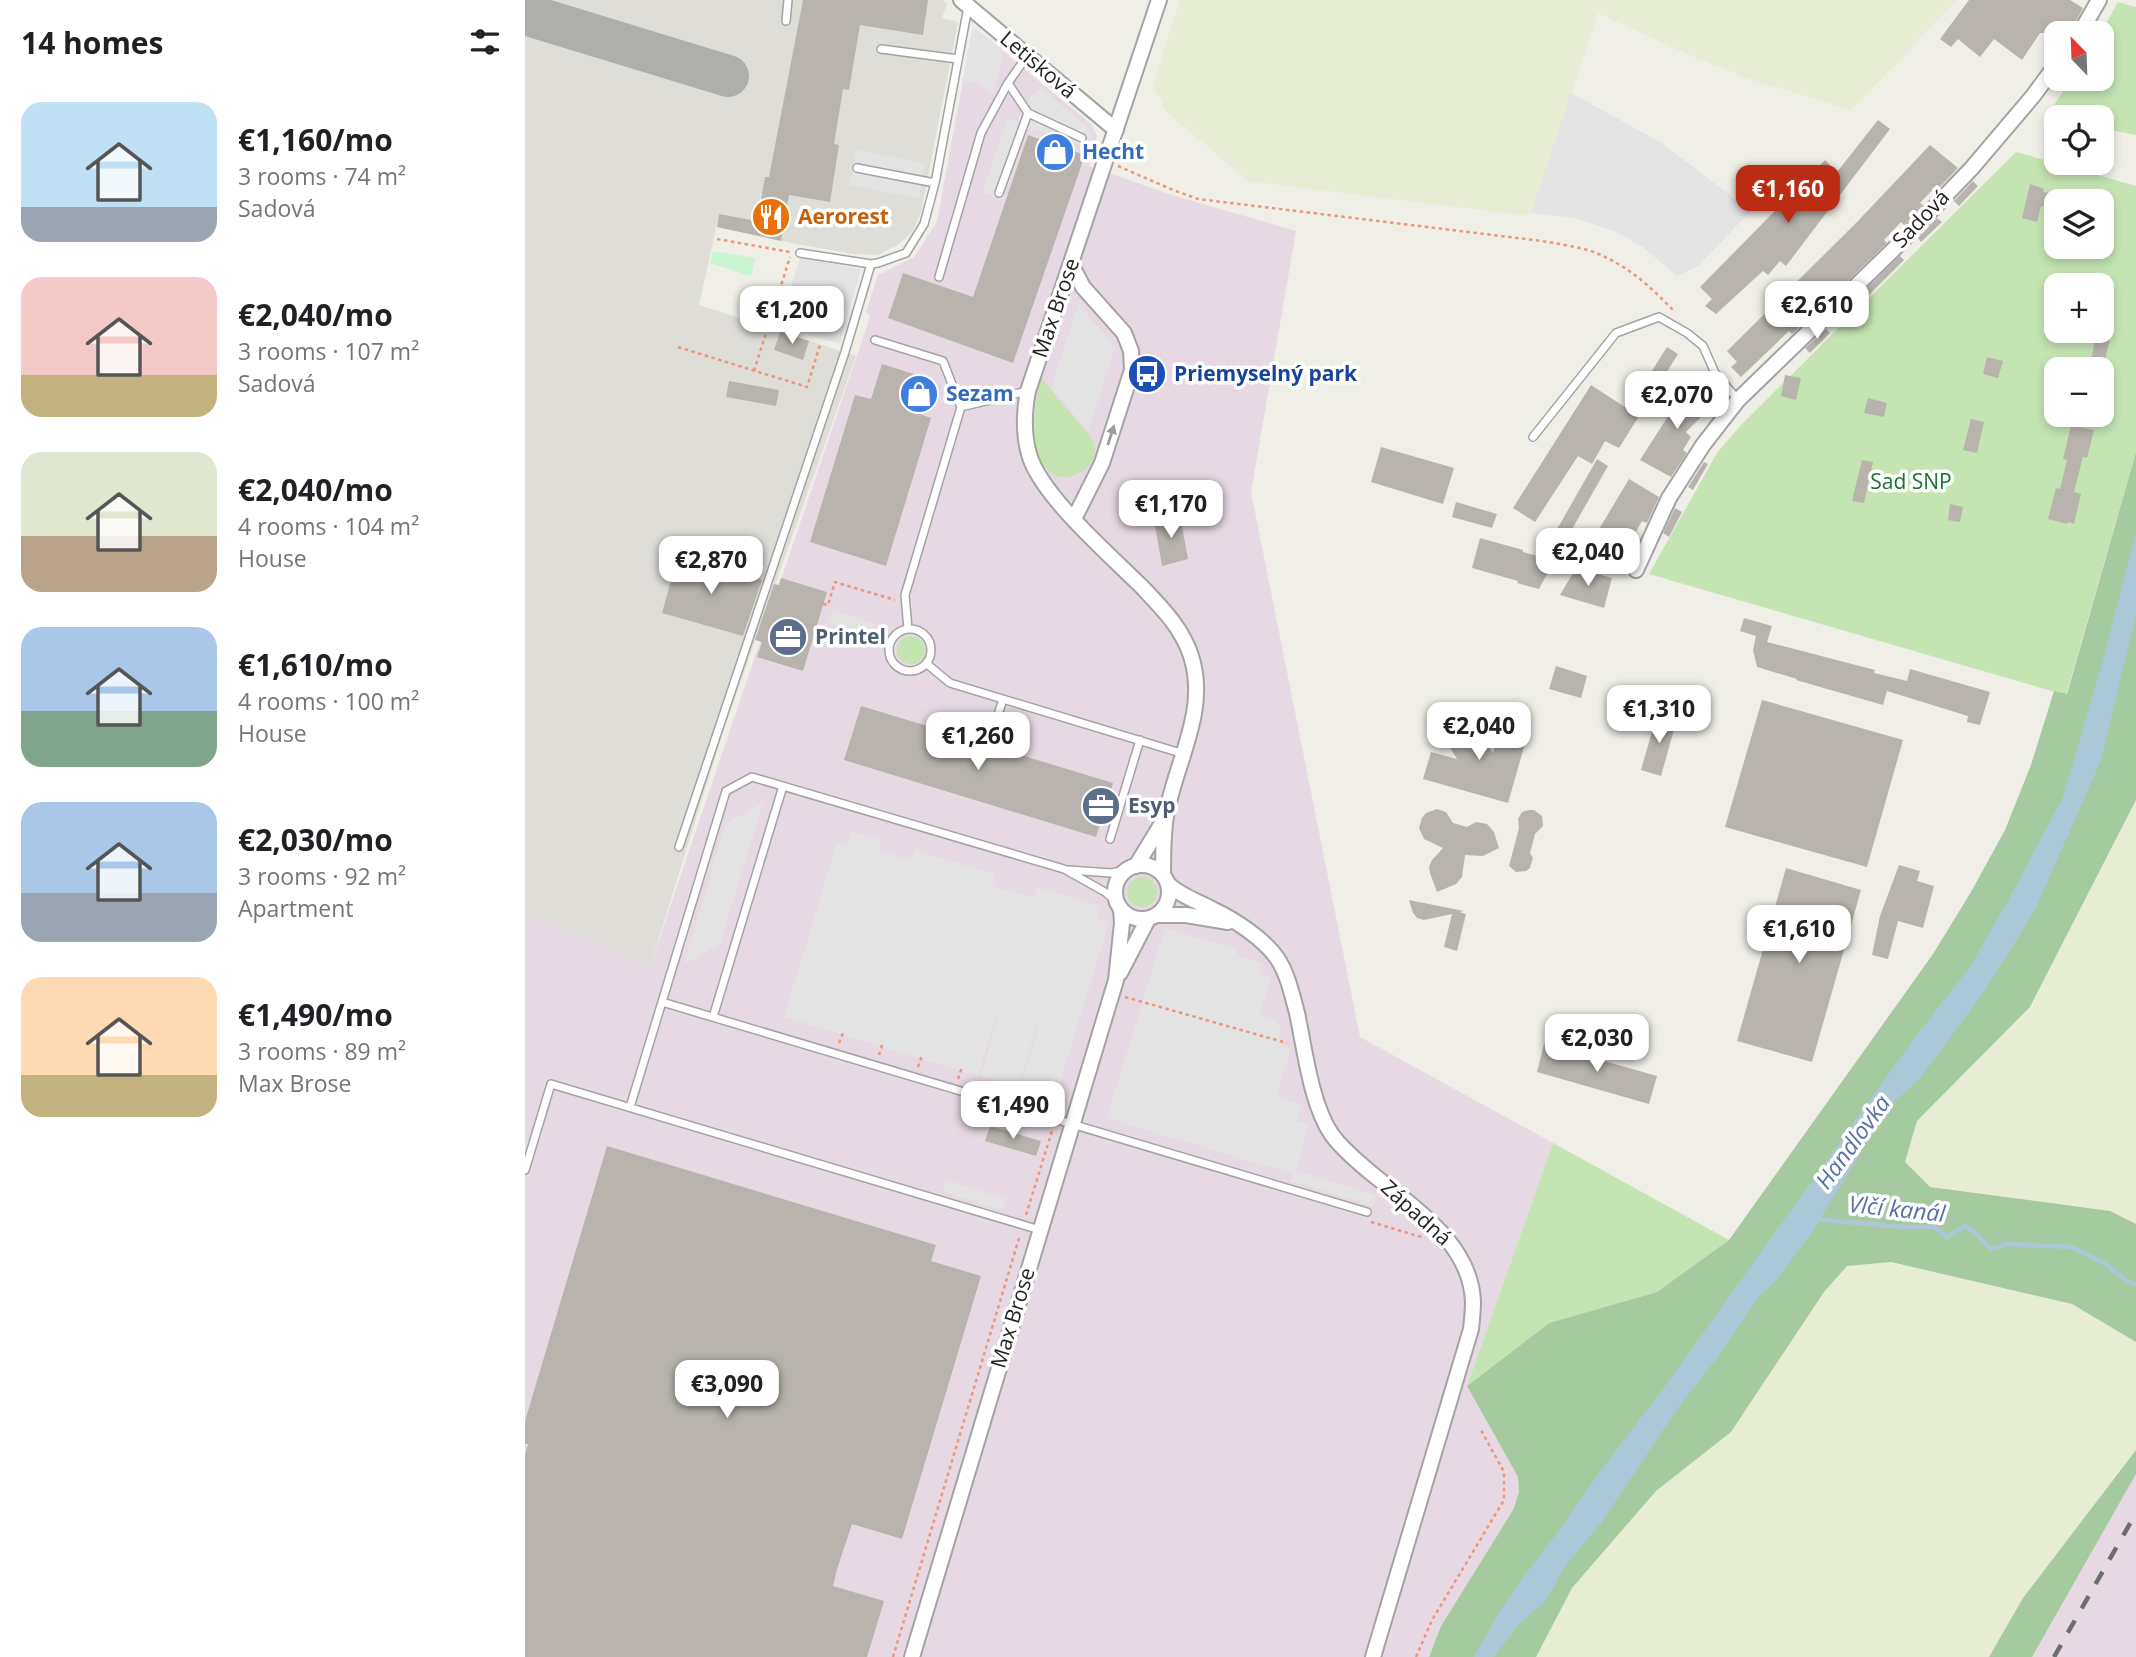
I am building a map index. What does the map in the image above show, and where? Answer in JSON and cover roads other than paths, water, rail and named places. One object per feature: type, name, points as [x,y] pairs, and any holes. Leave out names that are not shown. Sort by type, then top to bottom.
[{"type":"street","name":"Max Brose","points":[[1116,980],[1153,917],[1164,908],[1168,899],[1163,857],[1166,816],[1185,754],[1198,687],[1191,656],[1179,629],[1041,481],[1029,456],[1024,413],[1028,391],[1159,0]]},
{"type":"street","points":[[2087,21],[2099,0]]},
{"type":"street","name":"Letisková","points":[[964,3],[1116,130]]},
{"type":"street","name":"Sadová","points":[[1636,570],[1669,498],[1703,445],[1738,400],[1893,250],[1971,169],[2044,81]]},
{"type":"street","points":[[1071,264],[1083,287],[1124,333],[1131,351],[1132,370],[1102,463],[1074,519]]},
{"type":"street","name":"Max Brose","points":[[912,1657],[1116,980],[1122,923],[1116,886],[1120,877],[1132,868],[1166,816]]},
{"type":"street","points":[[1132,868],[1151,867],[1166,879]]},
{"type":"street","name":"Západná","points":[[1166,879],[1177,892],[1215,910],[1260,939],[1278,959],[1291,989],[1324,1123],[1334,1139],[1353,1158],[1455,1248],[1470,1283],[1473,1302],[1471,1329],[1373,1657]]},
{"type":"street","points":[[1119,905],[1133,918],[1153,917]]},
{"type":"street","name":"Západná","points":[[1153,917],[1186,915],[1237,924]]},
{"type":"lane","points":[[786,21],[788,0]]},
{"type":"lane","points":[[800,253],[878,264],[906,253],[924,224],[935,183],[958,59],[964,3]]},
{"type":"lane","points":[[881,49],[958,59]]},
{"type":"lane","points":[[939,278],[981,133],[1008,83],[1027,56]]},
{"type":"lane","points":[[1008,83],[1028,113],[1081,138]]},
{"type":"lane","points":[[999,192],[1028,113]]},
{"type":"lane","points":[[857,169],[935,183]]},
{"type":"lane","points":[[679,847],[845,352],[871,264]]},
{"type":"lane","points":[[1533,437],[1616,333],[1659,317],[1703,346],[1715,373],[1738,400]]},
{"type":"lane","points":[[875,340],[943,360],[961,407],[905,594],[908,629]]},
{"type":"lane","points":[[961,407],[1028,391]]},
{"type":"lane","points":[[908,629],[922,632],[929,640],[931,654],[927,664],[918,670],[906,671],[895,665],[889,652],[890,643],[898,633],[908,629]]},
{"type":"lane","points":[[927,664],[950,683],[1185,754]]},
{"type":"lane","points":[[988,746],[1003,699]]},
{"type":"lane","points":[[1109,839],[1140,740]]},
{"type":"lane","points":[[630,1107],[726,791],[752,777],[1065,869],[1111,873],[1132,868]]},
{"type":"lane","points":[[713,1017],[782,786]]},
{"type":"lane","points":[[1065,869],[1105,892],[1119,905]]},
{"type":"lane","points":[[662,1002],[1367,1212]]},
{"type":"lane","points":[[525,1170],[551,1084],[1040,1230]]},
{"type":"water","name":"Handlovka","points":[[2136,533],[2136,614],[2101,760],[2034,912],[1985,990],[1918,1081],[1889,1106],[1812,1232],[1774,1283],[1760,1295],[1717,1358],[1677,1409],[1601,1523],[1566,1565],[1545,1601],[1517,1626],[1494,1657],[1474,1657],[1523,1577],[1663,1389],[1916,1036],[1970,967],[2063,797]]},
{"type":"waterway","name":"Vlčí kanál","points":[[1814,1219],[1934,1227],[1947,1237],[1965,1226],[1991,1249],[2007,1244],[2072,1247],[2106,1264],[2128,1282],[2136,1284]]},
{"type":"railway","points":[[2054,1657],[2136,1513]]},
{"type":"place","name":"Hecht","points":[[1055,152]]},
{"type":"place","name":"Aerorest","points":[[771,217]]},
{"type":"place","name":"Priemyselný park","points":[[1147,374]]},
{"type":"place","name":"Sezam","points":[[919,394]]},
{"type":"place","name":"Printel","points":[[788,637]]},
{"type":"place","name":"Esyp","points":[[1101,806]]},
{"type":"park label","name":"Sad SNP","points":[[1911,482]]}]
